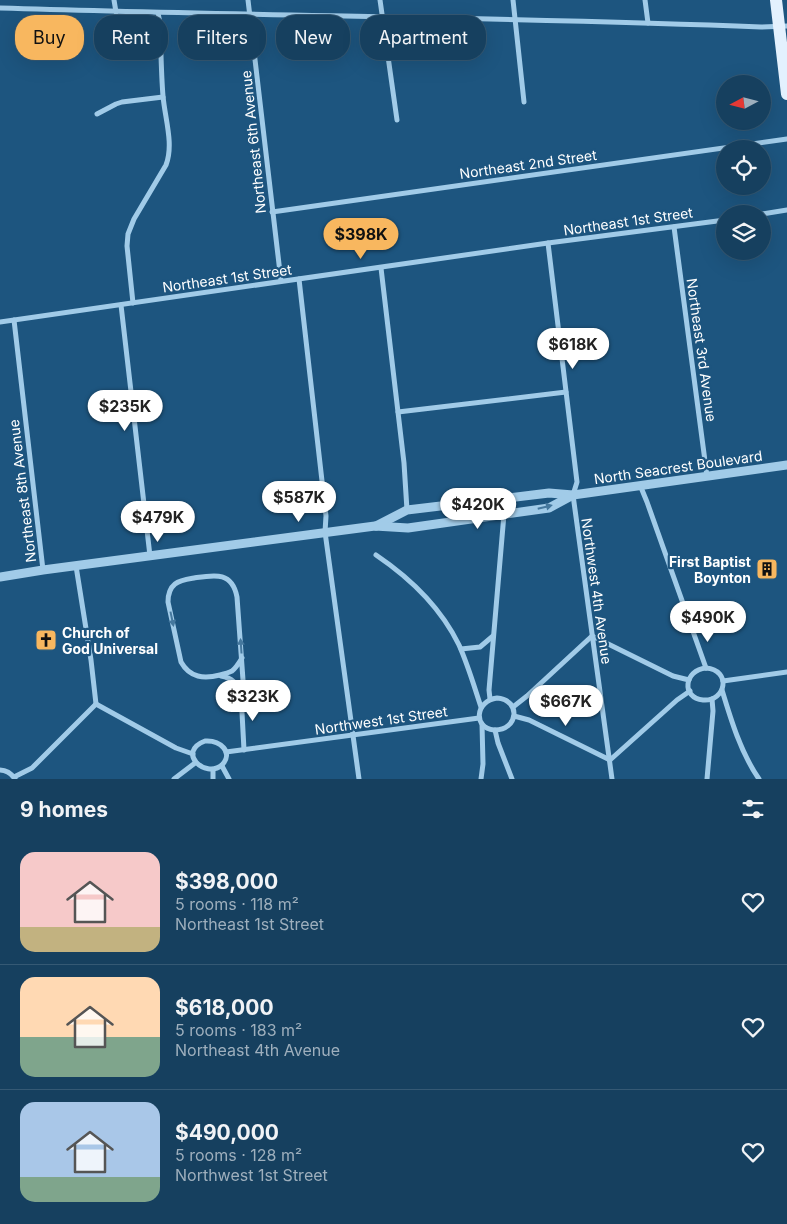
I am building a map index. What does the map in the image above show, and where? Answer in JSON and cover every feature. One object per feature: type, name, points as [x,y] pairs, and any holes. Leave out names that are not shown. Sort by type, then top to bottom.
[{"type":"main road","points":[[776,0],[783,26],[787,94]]},
{"type":"street","points":[[114,0],[116,12]]},
{"type":"street","name":"Northeast 6th Avenue","points":[[248,0],[250,15]]},
{"type":"street","points":[[380,0],[382,15]]},
{"type":"street","points":[[512,0],[524,102]]},
{"type":"street","points":[[645,0],[648,22]]},
{"type":"street","points":[[0,8],[250,15]]},
{"type":"street","points":[[133,303],[127,246],[128,234],[134,219],[169,157],[158,13]]},
{"type":"street","points":[[266,15],[360,17]]},
{"type":"street","points":[[486,19],[783,26]]},
{"type":"street","name":"Northeast 6th Avenue","points":[[255,60],[281,281]]},
{"type":"street","points":[[388,60],[397,120]]},
{"type":"street","points":[[97,114],[122,102],[164,97]]},
{"type":"street","name":"Northeast 2nd Street","points":[[272,212],[787,139]]},
{"type":"street","points":[[771,213],[787,210]]},
{"type":"street","name":"Northeast 1st Street","points":[[0,322],[548,243],[716,221]]},
{"type":"street","name":"Northeast 3rd Avenue","points":[[674,227],[707,476]]},
{"type":"street","name":"Northwest 4th Avenue","points":[[548,243],[577,482],[573,495],[612,779]]},
{"type":"street","points":[[381,268],[404,462],[407,510]]},
{"type":"street","points":[[299,279],[326,516],[325,532],[360,779]]},
{"type":"street","points":[[120,305],[150,556]]},
{"type":"street","name":"Northeast 8th Avenue","points":[[14,320],[43,570]]},
{"type":"street","points":[[398,412],[566,392]]},
{"type":"street","name":"North Seacrest Boulevard","points":[[375,526],[407,510],[549,493],[573,495],[787,465]]},
{"type":"street","points":[[640,486],[706,668]]},
{"type":"street","name":"North Seacrest Boulevard","points":[[0,577],[325,532],[375,526],[408,528],[549,508],[573,495]]},
{"type":"street","points":[[490,700],[489,690],[504,514]]},
{"type":"street","points":[[376,555],[407,578],[430,602],[450,629],[470,670],[481,707]]},
{"type":"street","points":[[76,566],[96,704]]},
{"type":"street","points":[[242,658],[230,672],[219,675],[195,676],[184,668],[181,662],[168,602],[171,590],[177,582],[218,575],[233,584],[238,596],[242,658],[243,680],[241,694],[244,750]]},
{"type":"street","points":[[461,650],[480,647],[494,636]]},
{"type":"street","points":[[513,707],[592,636],[673,676],[688,680]]},
{"type":"street","points":[[706,668],[717,671],[722,678],[723,688],[720,694],[712,699],[705,700],[692,694],[688,680],[694,671],[706,668]]},
{"type":"street","points":[[723,681],[787,672]]},
{"type":"street","points":[[219,675],[233,680],[241,694]]},
{"type":"street","points":[[514,716],[529,720],[610,760],[690,690]]},
{"type":"street","points":[[722,690],[750,767],[759,779]]},
{"type":"street","points":[[481,779],[483,764],[482,724],[479,712],[481,707],[484,703],[497,698],[504,699],[513,707],[514,716],[506,728],[495,730],[482,724]]},
{"type":"street","points":[[707,779],[713,711],[712,699]]},
{"type":"street","points":[[96,704],[176,748],[193,754]]},
{"type":"street","points":[[0,770],[6,770],[14,778],[32,768],[96,704]]},
{"type":"street","name":"Northwest 1st Street","points":[[226,752],[479,718]]},
{"type":"street","points":[[495,730],[512,779]]},
{"type":"street","points":[[205,741],[221,744],[226,752],[226,760],[222,766],[213,771],[203,770],[196,766],[193,754],[198,745],[205,741]]},
{"type":"street","points":[[174,779],[195,763]]},
{"type":"street","points":[[222,766],[229,779]]},
{"type":"street","points":[[213,771],[213,779]]},
{"type":"place","name":"First Baptist Boynton","points":[[767,569]]},
{"type":"place","name":"Church of God Universal","points":[[46,640]]}]
